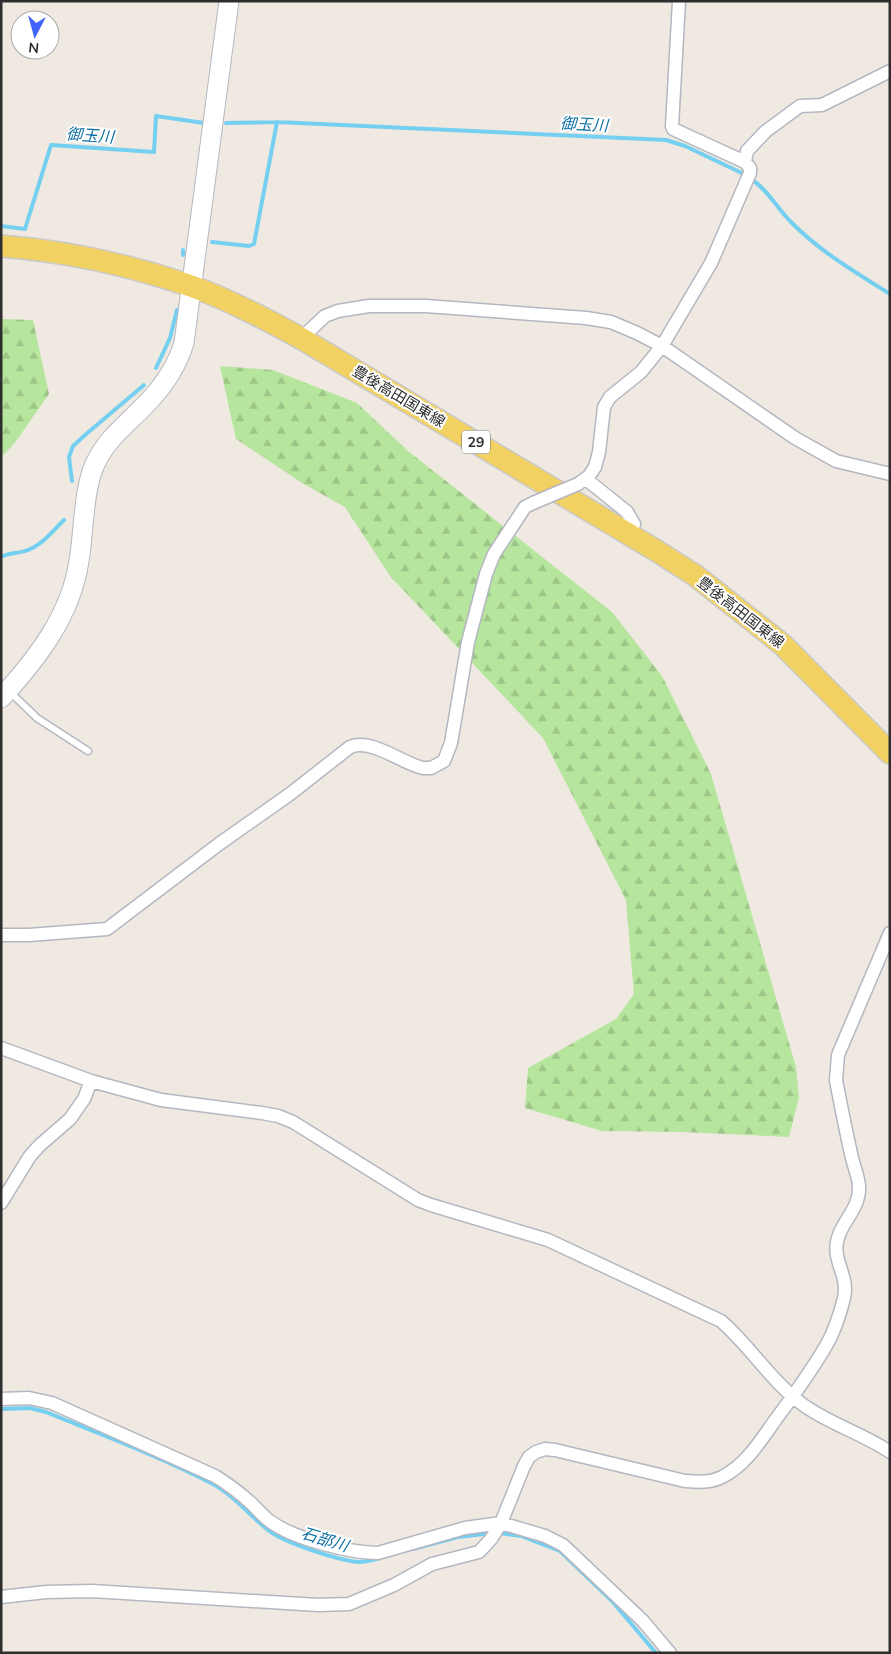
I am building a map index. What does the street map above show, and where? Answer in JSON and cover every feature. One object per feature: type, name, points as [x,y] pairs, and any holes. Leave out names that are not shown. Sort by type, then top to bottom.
[{"type":"main road","name":"豊後高田国東線","points":[[1,246],[70,255],[130,267],[192,286],[264,318],[304,340],[631,535],[696,576],[783,645],[890,753]]},
{"type":"street","points":[[5,694],[37,656],[69,601],[79,562],[86,502],[94,466],[101,452],[112,437],[148,402],[171,374],[179,360],[188,324],[228,1]]},
{"type":"street","points":[[679,1],[673,129],[747,171]]},
{"type":"street","points":[[1,935],[29,935],[107,929],[219,844],[355,745],[367,745],[423,768],[431,768],[444,761],[451,743],[468,642],[486,574],[494,554],[525,507],[582,482],[592,472],[597,461],[604,407],[610,397],[641,372],[662,346],[711,263],[747,171],[747,151],[766,131],[800,106],[813,107],[822,105],[890,72]]},
{"type":"street","points":[[304,340],[312,326],[324,316],[338,311],[369,306],[397,305],[586,318],[611,322],[662,346],[795,438],[836,461],[890,474]]},
{"type":"street","points":[[582,482],[626,512],[634,524],[631,535]]},
{"type":"street","points":[[1,1597],[46,1592],[92,1591],[318,1605],[349,1604],[394,1585],[432,1564],[479,1552],[496,1531],[524,1466],[529,1457],[536,1452],[546,1449],[555,1450],[685,1481],[706,1482],[722,1478],[737,1467],[750,1455],[793,1396],[828,1342],[844,1297],[845,1280],[837,1255],[836,1244],[839,1233],[855,1209],[859,1199],[860,1186],[836,1080],[836,1068],[838,1055],[890,933]]},
{"type":"street","points":[[1,1048],[91,1081],[161,1100],[262,1113],[278,1116],[293,1122],[418,1200],[548,1240],[721,1321],[772,1377],[793,1396],[824,1419],[890,1452]]},
{"type":"street","points":[[1,1203],[30,1156],[70,1119],[84,1099],[91,1081]]},
{"type":"street","points":[[1,1399],[29,1398],[52,1403],[215,1476],[237,1491],[271,1522],[285,1530],[351,1551],[378,1553],[465,1528],[545,1536],[563,1545],[643,1621],[670,1653]]},
{"type":"lane","points":[[5,694],[37,718],[88,751]]},
{"type":"green space","points":[[1,319],[33,320],[49,394],[14,444],[1,457]]},
{"type":"green space","points":[[220,366],[273,370],[357,403],[408,451],[612,612],[662,676],[711,774],[796,1067],[799,1098],[789,1137],[682,1132],[602,1131],[525,1108],[528,1068],[616,1019],[634,994],[626,900],[543,738],[390,576],[345,507],[302,483],[236,439]]},
{"type":"waterway","name":"御玉川","points":[[1,226],[25,229],[51,145],[154,152],[156,116],[204,123]]},
{"type":"waterway","name":"御玉川","points":[[226,123],[277,122],[666,140],[685,146],[746,175]]},
{"type":"waterway","points":[[212,242],[249,246],[254,244],[277,122]]},
{"type":"waterway","name":"御玉川","points":[[751,179],[767,193],[785,216],[813,242],[890,294]]},
{"type":"waterway","points":[[183,250],[183,255]]},
{"type":"waterway","points":[[156,368],[170,338],[177,310]]},
{"type":"waterway","points":[[72,481],[69,457],[73,446],[144,385]]},
{"type":"waterway","points":[[1,557],[33,548],[48,537],[64,520]]},
{"type":"waterway","name":"石部川","points":[[1,1409],[30,1408],[46,1412],[172,1464],[221,1489],[268,1530],[298,1545],[349,1561],[358,1562],[380,1558]]},
{"type":"waterway","name":"石部川","points":[[413,1549],[458,1537],[492,1533]]},
{"type":"waterway","name":"石部川","points":[[499,1533],[521,1536],[560,1551],[612,1601],[656,1653]]}]
